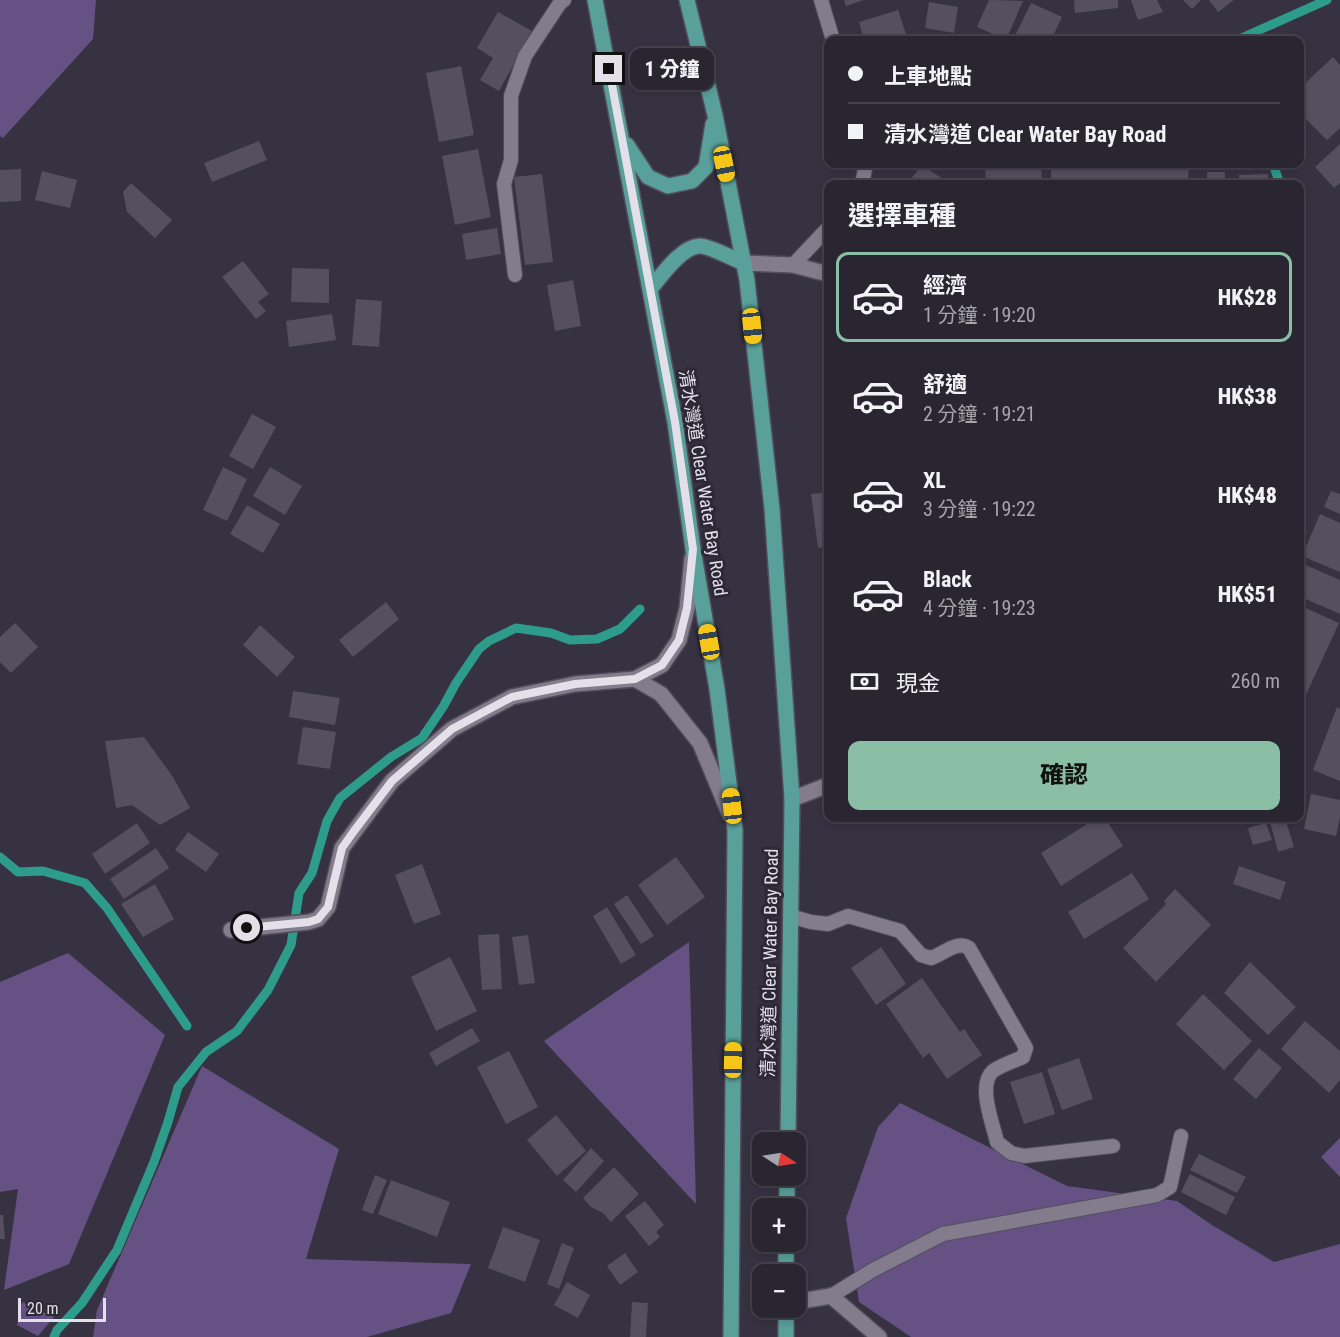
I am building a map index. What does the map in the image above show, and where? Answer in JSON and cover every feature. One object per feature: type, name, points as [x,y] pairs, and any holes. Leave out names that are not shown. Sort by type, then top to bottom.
[{"type":"main road","name":"清水灣道 Clear Water Bay Road","points":[[595,0],[675,422],[693,549],[717,688],[735,830],[731,1337]]},
{"type":"main road","name":"清水灣道 Clear Water Bay Road","points":[[687,0],[715,116],[744,263],[772,509],[792,799],[788,1132]]},
{"type":"main road","points":[[623,139],[648,177],[668,186],[692,181],[706,167],[715,116]]},
{"type":"main road","points":[[651,288],[674,261],[689,249],[701,246],[744,263]]},
{"type":"main road","points":[[786,1318],[786,1337]]},
{"type":"street","points":[[744,263],[793,265],[824,273]]},
{"type":"street","points":[[231,930],[309,922],[318,919],[328,907],[342,848],[392,781],[452,729],[512,697],[575,684],[635,679],[662,665],[679,640],[687,608],[693,549]]},
{"type":"street","points":[[635,679],[662,694],[700,743],[735,830]]},
{"type":"street","points":[[792,799],[824,786]]},
{"type":"street","points":[[806,1300],[831,1296],[879,1337]]},
{"type":"lane","points":[[515,275],[504,184],[511,160],[511,96],[525,56],[564,0]]},
{"type":"lane","points":[[821,0],[832,36]]},
{"type":"lane","points":[[793,265],[824,232]]},
{"type":"lane","points":[[790,916],[828,924],[848,916],[869,922],[900,932],[921,955],[931,958],[957,945],[969,948],[1026,1048],[1023,1057],[994,1070],[987,1078],[984,1088],[997,1142],[1011,1153],[1024,1156],[1113,1146]]},
{"type":"lane","points":[[831,1296],[873,1270],[942,1234],[1157,1195],[1170,1187],[1180,1136]]},
{"type":"shaded area","points":[[0,0],[96,0],[93,39],[3,138],[0,136]]},
{"type":"shaded area","points":[[689,942],[696,1204],[544,1041]]},
{"type":"shaded area","points":[[68,953],[165,1035],[69,1264],[4,1290],[18,1189],[0,1192],[0,982]]},
{"type":"shaded area","points":[[202,1066],[339,1149],[306,1259],[471,1264],[451,1313],[367,1337],[93,1337],[97,1310]]},
{"type":"shaded area","points":[[900,1103],[1067,1186],[1177,1201],[1274,1262],[1340,1244],[1340,1337],[911,1337],[859,1302],[846,1218],[878,1127]]},
{"type":"shaded area","points":[[1340,1138],[1340,1177],[1321,1157]]},
{"type":"shaded area","points":[[22,1302],[54,1317],[38,1336],[17,1325]]},
{"type":"building","points":[[844,0],[864,0],[846,6]]},
{"type":"building","points":[[989,0],[1023,1],[1008,36],[997,36],[977,27]]},
{"type":"building","points":[[1074,0],[1118,0],[1118,8],[1075,13]]},
{"type":"building","points":[[1131,0],[1157,0],[1163,12],[1138,20]]},
{"type":"building","points":[[1183,0],[1201,0],[1192,9]]},
{"type":"building","points":[[1209,0],[1234,0],[1218,12]]},
{"type":"building","points":[[929,2],[958,7],[954,33],[925,28]]},
{"type":"building","points":[[1031,3],[1062,17],[1053,36],[1015,36]]},
{"type":"building","points":[[898,10],[907,36],[863,36],[859,22]]},
{"type":"building","points":[[498,12],[532,31],[499,91],[480,80],[493,58],[477,48]]},
{"type":"building","points":[[1142,34],[1142,36],[1055,36]]},
{"type":"building","points":[[1333,57],[1340,65],[1340,128],[1327,140],[1304,117],[1304,84]]},
{"type":"building","points":[[461,66],[474,135],[439,142],[426,73]]},
{"type":"building","points":[[259,141],[267,160],[212,182],[204,163]]},
{"type":"building","points":[[1340,144],[1340,183],[1334,188],[1315,167]]},
{"type":"building","points":[[478,149],[491,217],[455,225],[442,156]]},
{"type":"building","points":[[920,168],[926,168],[944,180],[910,180]]},
{"type":"building","points":[[985,168],[1041,168],[1042,180],[986,180]]},
{"type":"building","points":[[1051,168],[1189,168],[1188,180],[1051,180]]},
{"type":"building","points":[[21,169],[21,201],[0,202],[0,170]]},
{"type":"building","points":[[42,171],[77,180],[70,208],[35,200]]},
{"type":"building","points":[[1207,172],[1225,172],[1225,180],[1207,180]]},
{"type":"building","points":[[542,174],[553,262],[525,265],[514,177]]},
{"type":"building","points":[[1268,174],[1268,180],[1239,180],[1239,175]]},
{"type":"building","points":[[131,183],[172,220],[155,238],[127,212],[123,192]]},
{"type":"building","points":[[497,228],[501,254],[466,260],[462,234]]},
{"type":"building","points":[[243,261],[269,294],[258,302],[266,311],[256,319],[222,277]]},
{"type":"building","points":[[292,268],[329,269],[329,303],[291,302]]},
{"type":"building","points":[[573,280],[581,326],[555,331],[547,285]]},
{"type":"building","points":[[356,299],[382,301],[379,347],[352,345]]},
{"type":"building","points":[[332,314],[336,340],[289,347],[286,321]]},
{"type":"building","points":[[252,414],[276,427],[253,469],[229,456]]},
{"type":"building","points":[[223,467],[247,479],[227,521],[203,510]]},
{"type":"building","points":[[270,467],[302,486],[285,515],[253,496]]},
{"type":"building","points":[[1331,491],[1340,494],[1340,514],[1324,507]]},
{"type":"building","points":[[824,492],[824,547],[818,548],[811,494]]},
{"type":"building","points":[[247,505],[280,524],[263,553],[230,534]]},
{"type":"building","points":[[1320,514],[1340,523],[1340,572],[1304,557],[1304,551]]},
{"type":"building","points":[[1304,564],[1340,580],[1340,614],[1304,598]]},
{"type":"building","points":[[386,602],[399,619],[353,657],[339,640]]},
{"type":"building","points":[[1304,607],[1339,623],[1304,699]]},
{"type":"building","points":[[15,623],[38,647],[11,673],[0,662],[0,637]]},
{"type":"building","points":[[260,625],[295,657],[277,677],[243,645]]},
{"type":"building","points":[[293,691],[340,698],[335,725],[289,717]]},
{"type":"building","points":[[1337,707],[1340,709],[1340,781],[1313,770]]},
{"type":"building","points":[[303,727],[336,732],[330,769],[297,764]]},
{"type":"building","points":[[144,737],[173,777],[190,808],[160,825],[132,805],[116,808],[105,741]]},
{"type":"building","points":[[1311,794],[1340,800],[1340,817],[1336,836],[1304,829]]},
{"type":"building","points":[[1091,822],[1108,822],[1123,846],[1061,886],[1041,853]]},
{"type":"building","points":[[1270,822],[1286,822],[1294,847],[1278,852]]},
{"type":"building","points":[[137,823],[150,843],[105,874],[92,854]]},
{"type":"building","points":[[1266,823],[1272,840],[1253,845],[1248,828]]},
{"type":"building","points":[[188,832],[219,854],[206,872],[175,850]]},
{"type":"building","points":[[156,848],[169,868],[124,899],[110,879]]},
{"type":"building","points":[[676,857],[705,897],[667,925],[638,885]]},
{"type":"building","points":[[422,864],[441,914],[414,924],[395,875]]},
{"type":"building","points":[[1239,866],[1286,882],[1280,900],[1233,884]]},
{"type":"building","points":[[1132,873],[1149,899],[1084,939],[1068,912]]},
{"type":"building","points":[[155,884],[174,919],[143,937],[121,904]]},
{"type":"building","points":[[1175,889],[1211,925],[1156,982],[1123,948],[1166,904],[1164,901]]},
{"type":"building","points":[[627,895],[654,936],[641,944],[614,904]]},
{"type":"building","points":[[607,907],[636,955],[621,964],[593,916]]},
{"type":"building","points":[[499,934],[502,989],[482,990],[478,935]]},
{"type":"building","points":[[528,935],[535,983],[519,985],[512,937]]},
{"type":"building","points":[[881,947],[906,984],[876,1005],[851,968]]},
{"type":"building","points":[[450,957],[477,1011],[436,1031],[411,977]]},
{"type":"building","points":[[1250,962],[1296,1007],[1268,1035],[1224,993]]},
{"type":"building","points":[[922,978],[960,1032],[964,1029],[982,1055],[947,1079],[929,1053],[923,1058],[886,1004]]},
{"type":"building","points":[[1203,994],[1252,1041],[1224,1070],[1176,1024]]},
{"type":"building","points":[[1305,1021],[1340,1051],[1340,1080],[1329,1093],[1281,1049]]},
{"type":"building","points":[[472,1028],[480,1041],[436,1066],[429,1053]]},
{"type":"building","points":[[1259,1048],[1282,1068],[1256,1099],[1233,1079]]},
{"type":"building","points":[[509,1051],[538,1107],[506,1124],[477,1067]]},
{"type":"building","points":[[1079,1058],[1093,1099],[1062,1110],[1047,1069]]},
{"type":"building","points":[[1042,1072],[1055,1114],[1024,1124],[1010,1082]]},
{"type":"building","points":[[556,1115],[586,1151],[557,1176],[527,1140]]},
{"type":"building","points":[[591,1148],[604,1161],[576,1192],[563,1180]]},
{"type":"building","points":[[1199,1154],[1246,1177],[1237,1193],[1190,1170]]},
{"type":"building","points":[[614,1167],[639,1194],[611,1222],[583,1198]]},
{"type":"building","points":[[1190,1174],[1235,1197],[1226,1215],[1181,1192]]},
{"type":"building","points":[[375,1175],[387,1180],[373,1214],[362,1210]]},
{"type":"building","points":[[391,1180],[450,1202],[437,1237],[378,1214]]},
{"type":"building","points":[[645,1201],[664,1225],[656,1232],[660,1237],[649,1246],[625,1216]]},
{"type":"building","points":[[0,1215],[3,1215],[5,1239],[0,1239]]},
{"type":"building","points":[[503,1227],[540,1240],[525,1282],[488,1268]]},
{"type":"building","points":[[562,1243],[574,1248],[559,1289],[547,1284]]},
{"type":"building","points":[[625,1253],[638,1272],[620,1285],[607,1266]]},
{"type":"building","points":[[567,1282],[590,1295],[578,1318],[554,1305]]},
{"type":"building","points":[[632,1302],[648,1303],[646,1337],[630,1337]]},
{"type":"waterway","points":[[1246,36],[1327,0]]},
{"type":"waterway","points":[[1274,168],[1279,180]]},
{"type":"waterway","points":[[54,1337],[57,1330],[82,1303],[117,1250],[154,1162],[178,1087],[206,1052],[237,1031],[268,990],[291,945],[299,893],[312,873],[327,821],[340,798],[391,757],[422,738],[479,649],[489,641],[516,628],[551,633],[570,640],[597,639],[620,629],[640,609]]},
{"type":"waterway","points":[[0,857],[18,872],[43,871],[85,883],[107,908],[187,1026]]},
{"type":"route","points":[[247,928],[309,922],[318,919],[328,907],[342,848],[392,781],[452,729],[512,697],[575,684],[635,679],[662,665],[679,640],[687,608],[693,549],[675,422],[609,69]]}]
